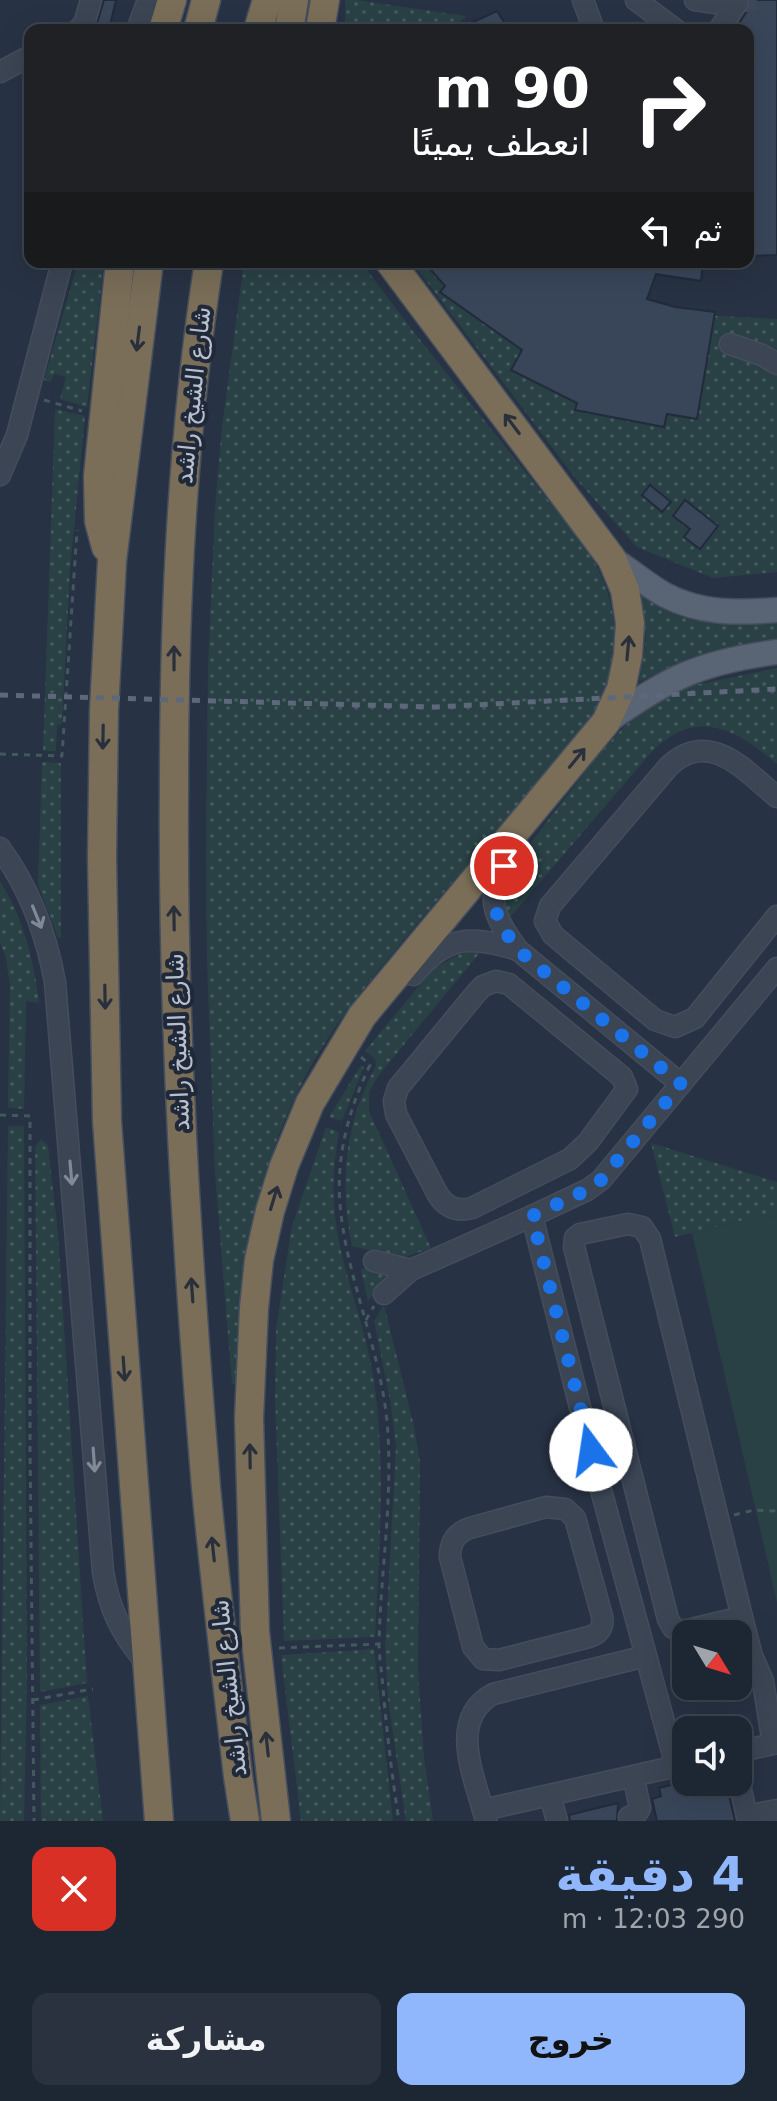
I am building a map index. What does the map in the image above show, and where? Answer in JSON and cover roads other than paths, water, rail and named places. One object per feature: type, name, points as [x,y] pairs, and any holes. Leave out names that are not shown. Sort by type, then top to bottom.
[{"type":"highway","points":[[165,24],[172,0]]},
{"type":"highway","points":[[200,24],[206,0]]},
{"type":"highway","points":[[260,24],[267,0]]},
{"type":"highway","points":[[290,24],[294,0]]},
{"type":"highway","points":[[321,24],[325,0]]},
{"type":"highway","points":[[112,561],[104,543],[97,498],[119,268]]},
{"type":"highway","points":[[148,268],[112,561],[102,784],[107,1121],[159,1821]]},
{"type":"highway","name":"شارع الشيخ راشد","points":[[208,268],[191,392],[177,561],[173,813],[175,980],[185,1192],[207,1490],[245,1821]]},
{"type":"highway","points":[[276,1821],[255,1632],[249,1418],[255,1296],[267,1223],[284,1166],[310,1103],[362,1016],[606,722],[621,689],[628,655],[630,623],[625,590],[612,559],[394,268]]},
{"type":"main road","points":[[612,559],[684,604],[729,612],[777,610]]},
{"type":"main road","points":[[606,722],[654,688],[678,676],[717,663],[777,652]]},
{"type":"street","points":[[84,24],[91,0]]},
{"type":"street","points":[[139,24],[148,0]]},
{"type":"street","points":[[636,0],[668,24]]},
{"type":"street","points":[[695,0],[737,3],[723,24]]},
{"type":"street","points":[[581,1],[591,24]]},
{"type":"street","points":[[0,72],[24,59]]},
{"type":"street","points":[[0,475],[17,435],[60,268]]},
{"type":"street","points":[[730,344],[762,355],[777,364]]},
{"type":"street","points":[[777,797],[726,756],[700,751],[683,756],[669,766],[550,906],[545,921],[553,935],[655,1020],[668,1026],[683,1026],[695,1018],[770,939],[777,916]]},
{"type":"street","points":[[549,793],[538,821],[499,873],[494,890],[498,920],[518,950],[681,1084]]},
{"type":"street","points":[[0,848],[26,889],[39,919],[55,982],[103,1572],[107,1597],[116,1621],[128,1642],[145,1661]]},
{"type":"street","points":[[362,1016],[394,993],[429,956],[448,944],[477,939],[518,950]]},
{"type":"street","points":[[384,1294],[411,1270],[594,1185],[632,1144],[777,968]]},
{"type":"street","points":[[503,982],[625,1081],[626,1094],[604,1123],[580,1151],[559,1166],[472,1208],[459,1210],[446,1205],[438,1195],[396,1114],[394,1101],[398,1088],[477,992],[489,983],[503,982]]},
{"type":"street","points":[[604,1123],[632,1144]]},
{"type":"street","points":[[532,1216],[672,1759]]},
{"type":"street","points":[[742,1617],[683,1631],[670,1624],[573,1243],[580,1234],[628,1224],[642,1227],[650,1239],[742,1617],[752,1656],[763,1681],[775,1744],[752,1749]]},
{"type":"street","points":[[374,1261],[411,1270]]},
{"type":"street","points":[[598,1479],[630,1472]]},
{"type":"street","points":[[546,1507],[559,1507],[571,1513],[577,1524],[603,1621],[600,1630],[593,1636],[534,1651],[494,1660],[483,1659],[475,1652],[450,1551],[454,1539],[464,1530],[546,1507]]},
{"type":"street","points":[[534,1651],[542,1682]]},
{"type":"street","points":[[646,1656],[493,1694],[477,1693],[469,1696],[458,1708],[457,1724],[466,1738],[485,1815],[550,1795],[672,1767]]},
{"type":"street","points":[[584,1787],[597,1798],[636,1789],[672,1768]]},
{"type":"street","points":[[629,1817],[640,1808],[636,1789]]},
{"type":"street","points":[[550,1795],[557,1821]]},
{"type":"street","points":[[742,1796],[747,1819],[777,1810]]},
{"type":"tunnel","points":[[737,3],[764,0]]},
{"type":"railway","points":[[0,695],[435,707],[777,689]]}]
